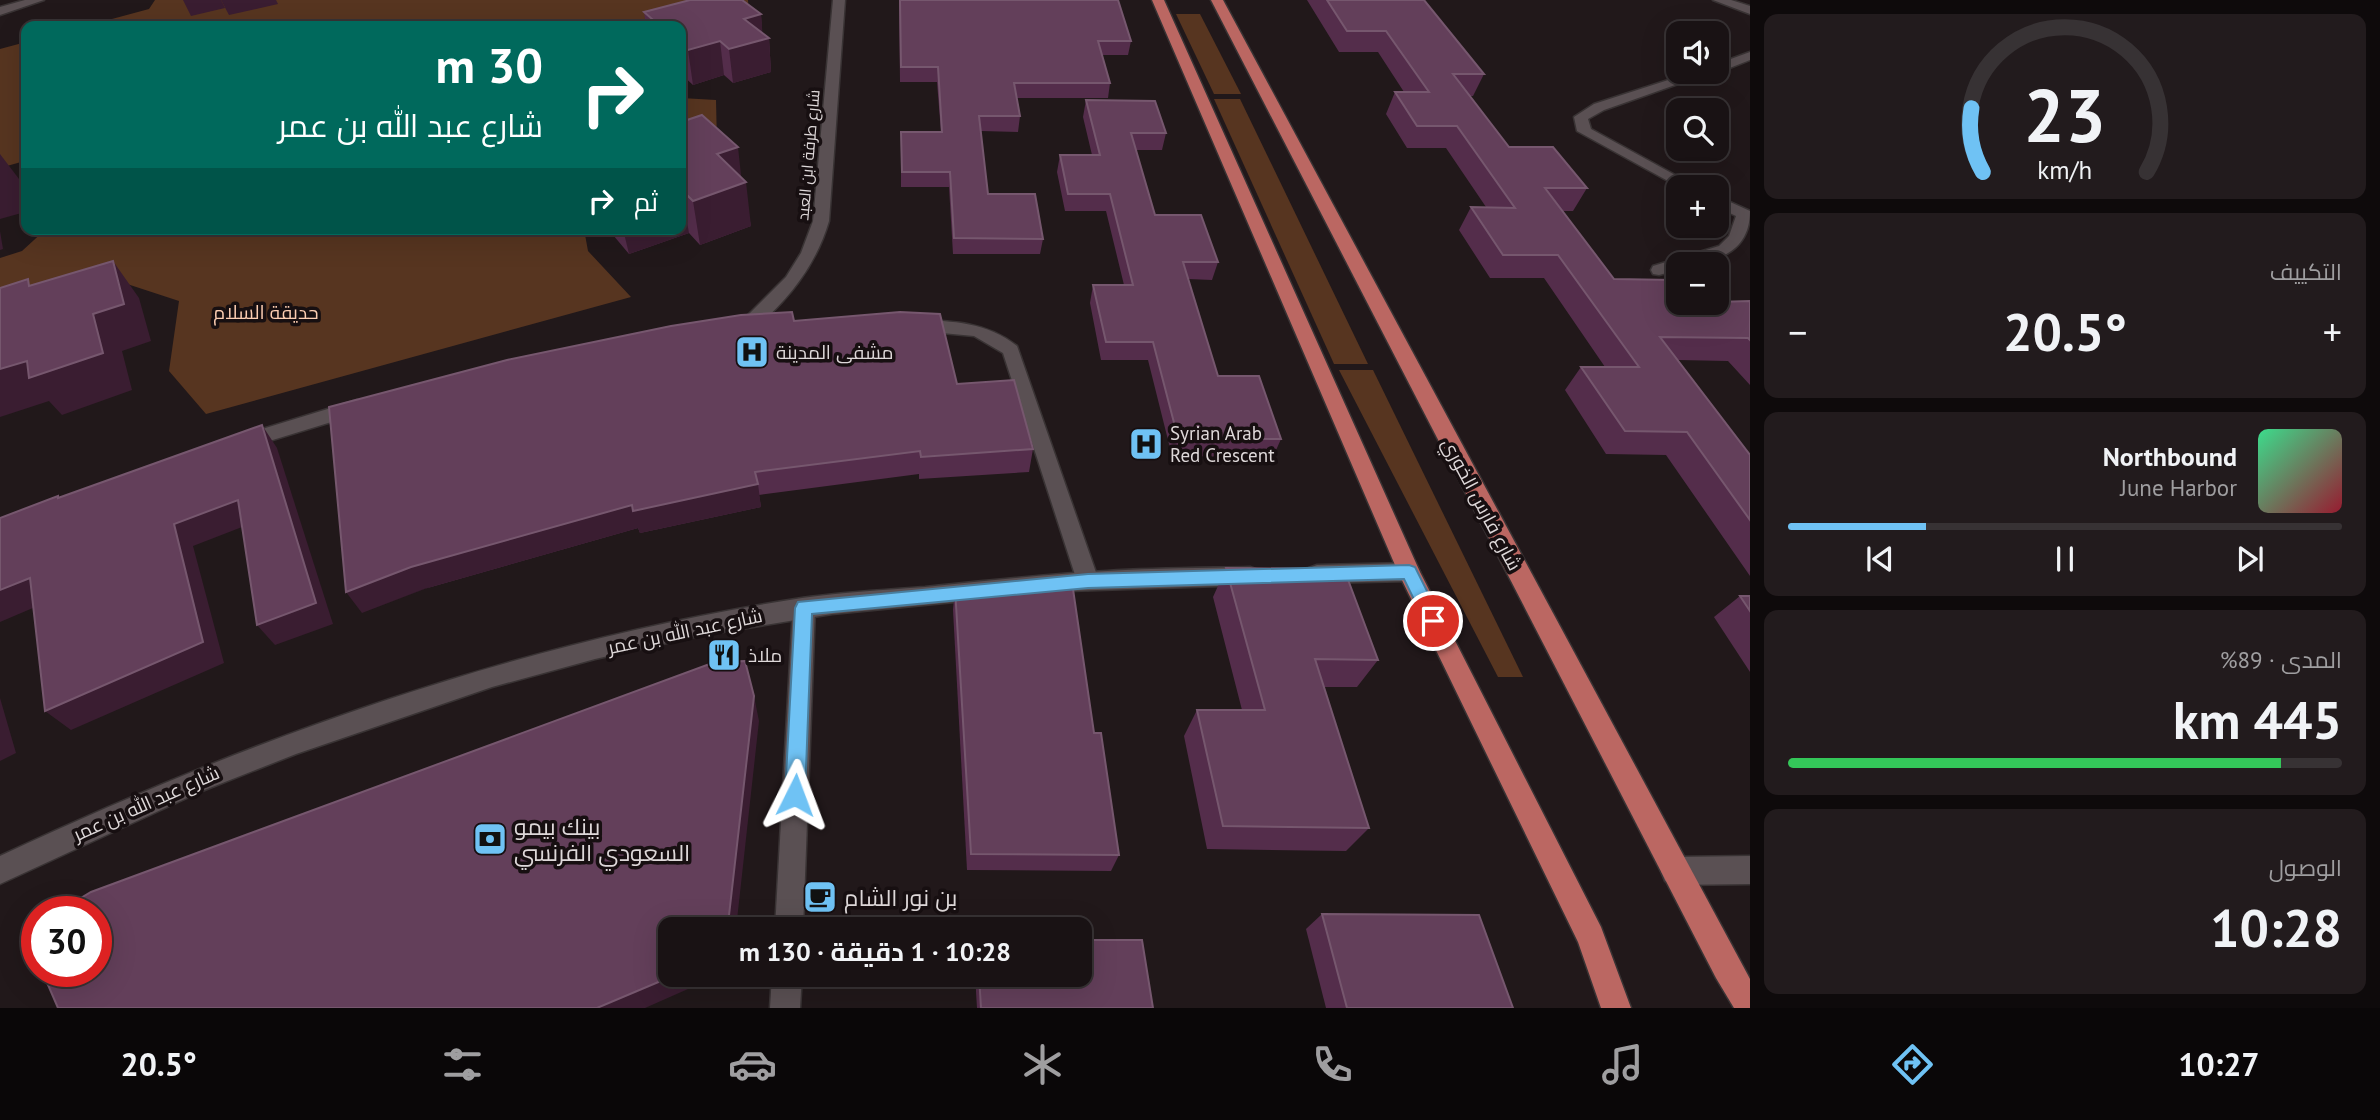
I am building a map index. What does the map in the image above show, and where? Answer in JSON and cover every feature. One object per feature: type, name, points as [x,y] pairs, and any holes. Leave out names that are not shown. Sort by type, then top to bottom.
[{"type":"main road","points":[[1158,0],[1409,572],[1628,1008]]},
{"type":"main road","name":"شارع فارس الخوري","points":[[1217,0],[1726,968],[1750,1006]]},
{"type":"main road","points":[[1591,937],[1616,1008]]},
{"type":"main road","points":[[1726,968],[1739,1008]]},
{"type":"street","points":[[0,11],[38,0]]},
{"type":"street","name":"شارع طرفة ابن العبد","points":[[744,329],[790,286],[816,242],[821,221],[839,0]]},
{"type":"street","points":[[1719,0],[1750,10]]},
{"type":"street","points":[[1729,64],[1750,56]]},
{"type":"street","points":[[1667,175],[1584,131],[1581,117],[1600,107],[1669,84]]},
{"type":"street","points":[[1714,252],[1725,248],[1737,238],[1747,216],[1729,207]]},
{"type":"street","points":[[1660,270],[1666,268]]},
{"type":"street","points":[[891,326],[973,329],[1001,341],[1011,350],[1088,581]]},
{"type":"street","points":[[719,333],[771,328]]},
{"type":"street","points":[[224,448],[316,418],[370,404]]},
{"type":"street","points":[[1297,575],[1409,572]]},
{"type":"street","name":"شارع عبد الله بن عمر","points":[[0,870],[226,768],[384,710],[530,665],[670,631],[804,608],[1088,581],[1269,576]]},
{"type":"street","points":[[790,917],[804,608]]},
{"type":"street","points":[[1675,871],[1750,870]]},
{"type":"street","points":[[785,1008],[786,987]]},
{"type":"green space","points":[[155,0],[748,0],[749,20],[686,25],[686,21],[105,21],[149,9]]},
{"type":"green space","points":[[1176,14],[1200,14],[1241,94],[1214,94]]},
{"type":"green space","points":[[21,43],[21,162],[0,168],[0,49]]},
{"type":"green space","points":[[686,98],[716,100],[717,145],[686,152]]},
{"type":"green space","points":[[1214,99],[1240,99],[1368,364],[1334,364]]},
{"type":"green space","name":"حديقة السلام","points":[[39,235],[585,235],[588,251],[631,297],[206,414],[169,371],[179,301],[121,282],[0,319],[0,258],[22,251]]},
{"type":"green space","points":[[1339,370],[1373,370],[1523,677],[1498,677]]},
{"type":"building","points":[[690,0],[742,0],[761,14],[744,19],[769,38],[729,49],[720,41],[688,50],[686,21],[654,21],[644,12]]},
{"type":"building","points":[[900,0],[1118,0],[1131,41],[1098,41],[1110,83],[1014,83],[1020,116],[979,116],[988,194],[1035,194],[1043,239],[954,238],[950,172],[902,172],[901,132],[942,132],[938,67],[901,67]]},
{"type":"building","points":[[1327,0],[1424,0],[1484,74],[1453,74],[1509,147],[1553,147],[1587,188],[1545,188],[1614,279],[1666,280],[1666,315],[1729,315],[1729,302],[1750,301],[1750,340],[1660,337],[1750,455],[1750,520],[1687,432],[1625,431],[1581,367],[1639,367],[1558,255],[1503,255],[1471,207],[1515,208],[1457,126],[1417,126],[1395,92],[1429,92],[1386,31],[1347,31]]},
{"type":"building","points":[[1086,100],[1155,101],[1166,133],[1131,133],[1155,215],[1201,215],[1218,262],[1183,262],[1218,376],[1259,376],[1281,439],[1178,438],[1153,342],[1106,342],[1093,285],[1133,285],[1110,194],[1068,194],[1060,155],[1100,155]]},
{"type":"building","points":[[702,115],[738,147],[717,154],[746,182],[693,201],[686,194],[686,120]]},
{"type":"building","points":[[113,261],[124,304],[93,314],[103,353],[29,378],[27,361],[0,369],[0,288],[28,279],[29,286]]},
{"type":"building","points":[[792,312],[794,321],[900,312],[940,314],[957,384],[1014,380],[1033,449],[921,457],[920,451],[755,472],[758,484],[633,511],[632,505],[411,567],[346,592],[329,407],[507,360],[671,326],[741,315]]},
{"type":"building","points":[[262,425],[316,603],[257,625],[238,500],[174,524],[203,642],[45,711],[30,578],[0,590],[0,518]]},
{"type":"building","points":[[1226,568],[1344,569],[1378,660],[1315,659],[1369,828],[1223,826],[1197,710],[1265,710]]},
{"type":"building","points":[[955,588],[1073,589],[1094,733],[1101,733],[1119,855],[971,854]]},
{"type":"building","points":[[1740,596],[1750,596],[1750,611]]},
{"type":"building","points":[[745,661],[754,696],[729,917],[658,917],[658,982],[597,1008],[58,1008],[49,987],[112,987],[112,896],[84,896],[91,892],[715,662]]},
{"type":"building","points":[[1322,914],[1479,915],[1513,1008],[1347,1008]]},
{"type":"building","points":[[1092,940],[1142,940],[1153,1008],[981,1008],[980,987],[1092,987]]},
{"type":"place","name":"مشفى المدينة","points":[[752,352]]},
{"type":"place","name":"Syrian Arab Red Crescent","points":[[1146,444]]},
{"type":"place","name":"ملاذ","points":[[724,655]]},
{"type":"place","name":"بينك بيمو السعودي الفرنسي","points":[[490,839]]},
{"type":"place","name":"بن نور الشام","points":[[820,897]]},
{"type":"route","points":[[795,795],[804,608],[1088,581],[1409,572],[1433,621]]}]
